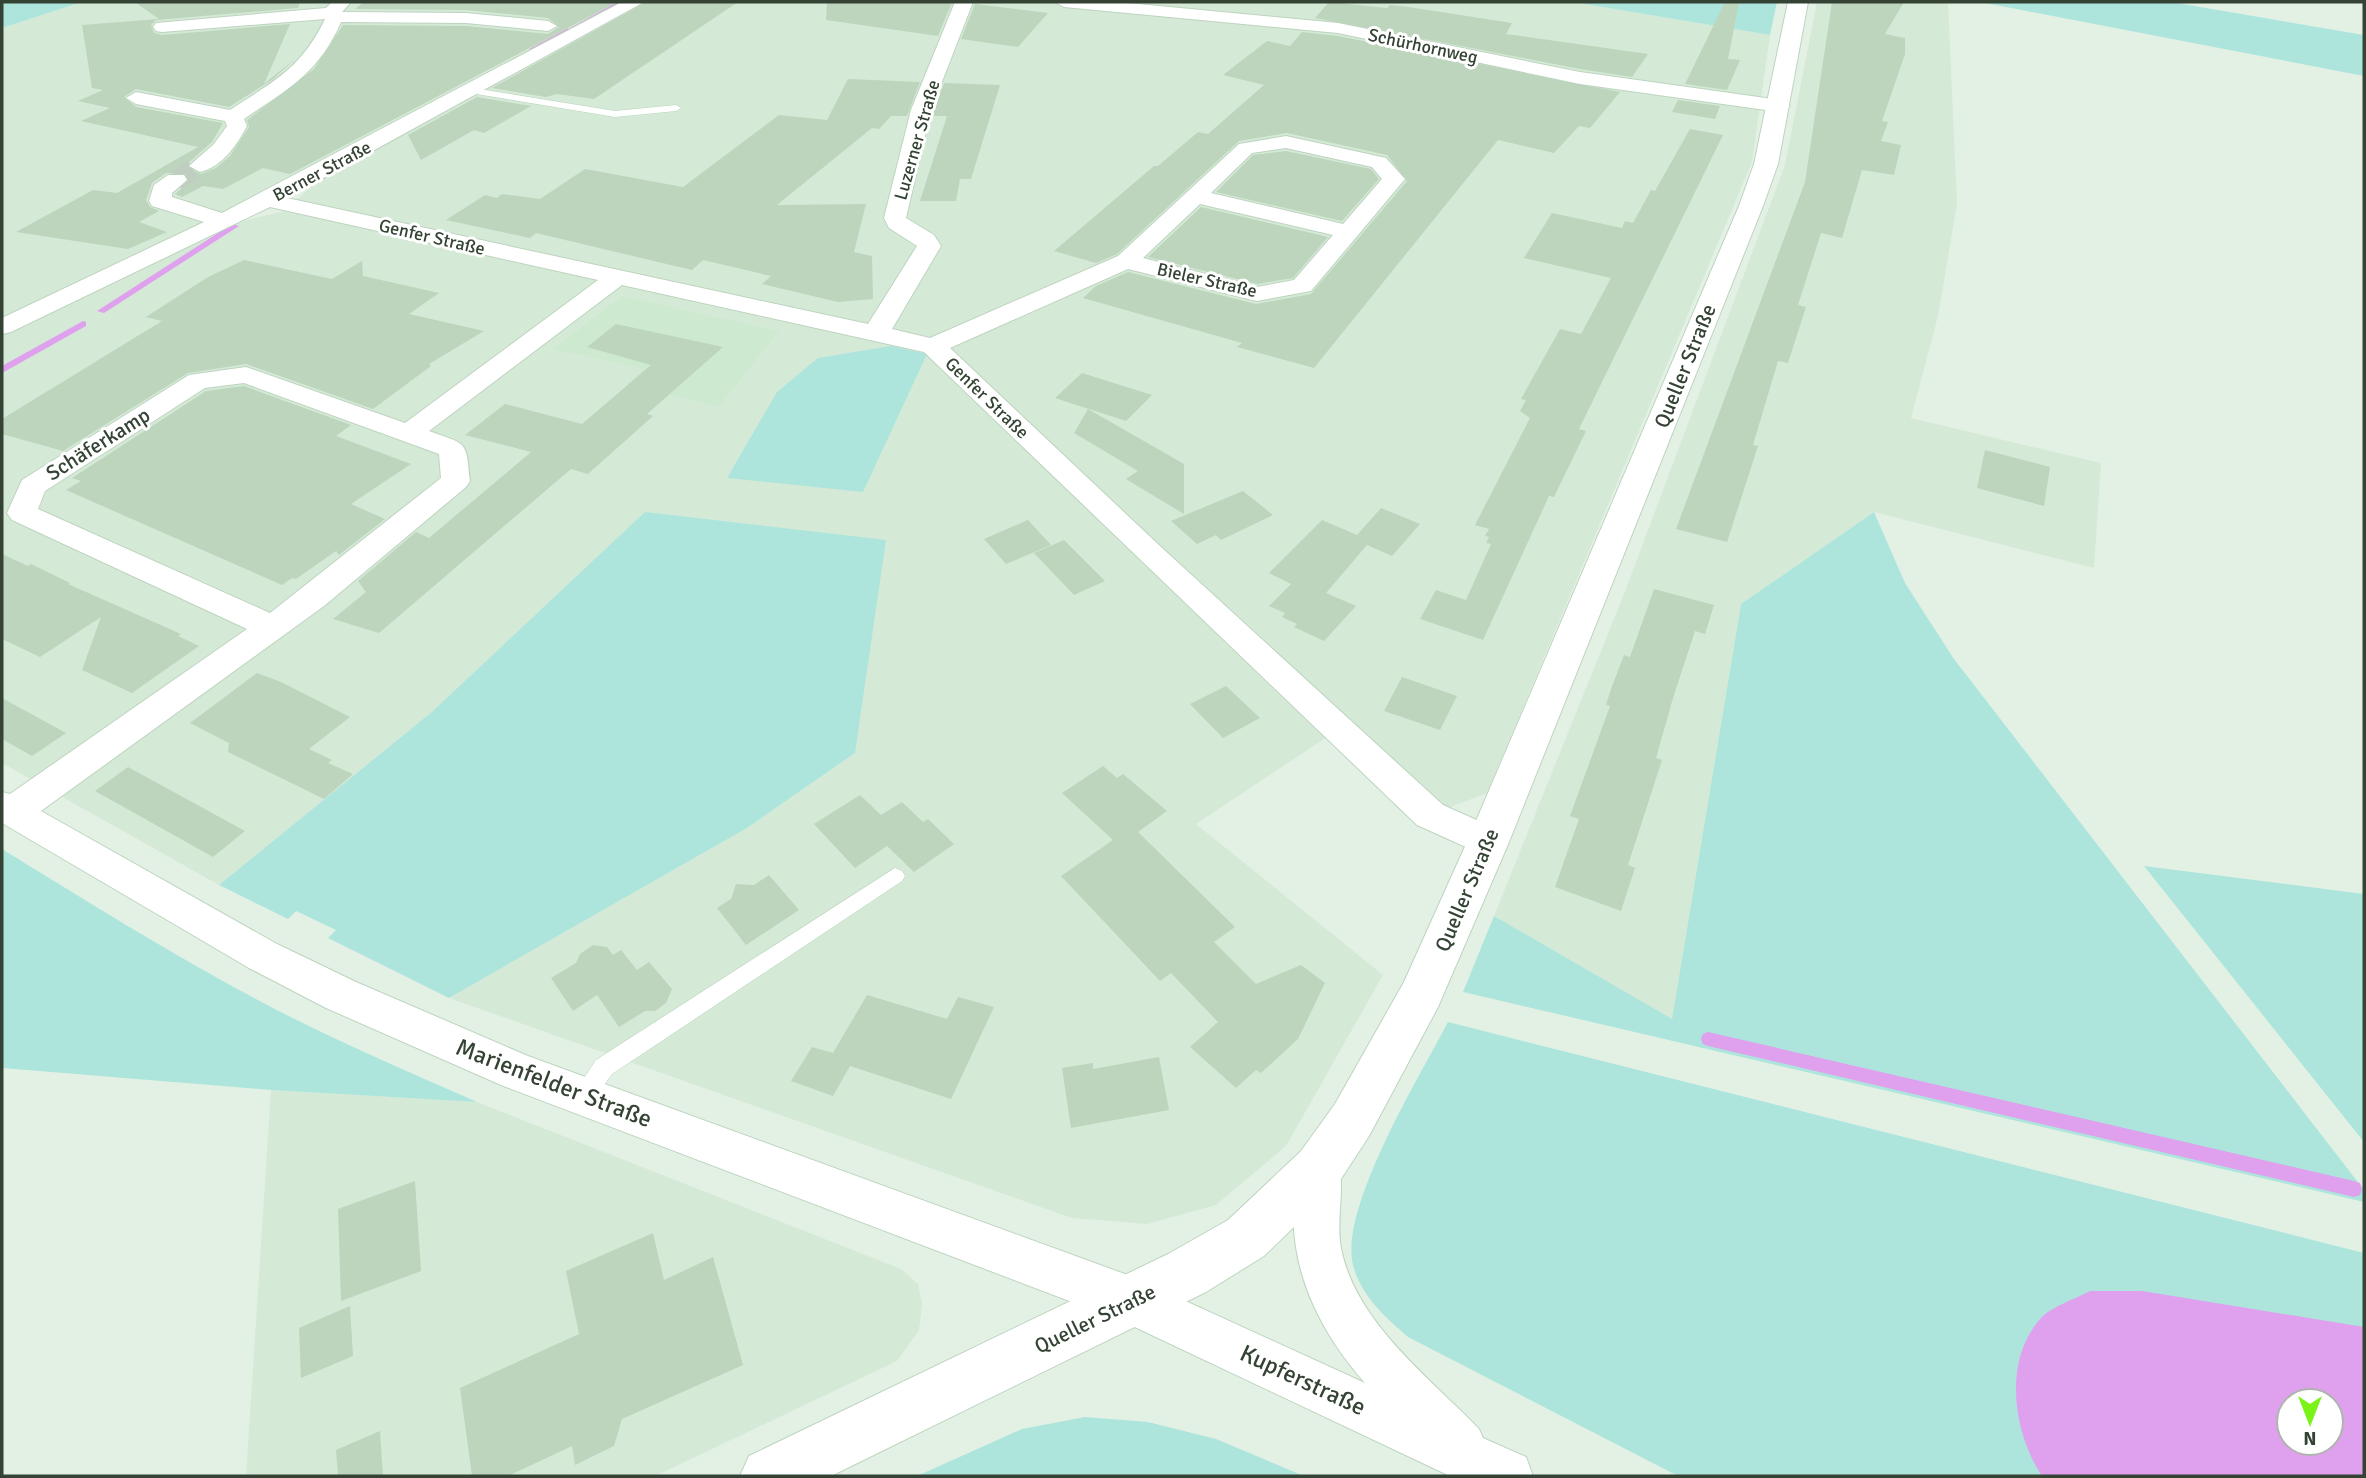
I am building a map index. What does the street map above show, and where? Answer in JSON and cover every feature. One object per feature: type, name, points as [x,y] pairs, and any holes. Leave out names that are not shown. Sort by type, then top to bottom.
[{"type":"street","name":"Berner Straße","points":[[2,327],[267,200],[635,2]]},
{"type":"street","name":"Luzerner Straße","points":[[874,333],[885,322],[929,246],[926,240],[897,222],[895,218],[921,110],[964,2]]},
{"type":"street","name":"Schürhornweg","points":[[1064,2],[1328,27],[1580,78],[1780,106]]},
{"type":"street","name":"Queller Straße","points":[[769,1476],[1133,1301],[1246,1238],[1319,1168],[1352,1120],[1422,993],[1488,842],[1751,206],[1766,164],[1780,106],[1798,2]]},
{"type":"street","points":[[136,98],[233,117],[303,70],[321,47],[336,11]]},
{"type":"street","points":[[162,27],[336,11],[466,18],[548,26]]},
{"type":"street","points":[[200,166],[211,159],[232,136],[237,126],[233,117]]},
{"type":"street","name":"Bieler Straße","points":[[933,346],[1126,261],[1246,148],[1286,142],[1379,162],[1394,179],[1302,286],[1257,294],[1126,261]]},
{"type":"street","points":[[176,180],[162,190],[160,201],[226,221]]},
{"type":"street","points":[[1195,196],[1348,232]]},
{"type":"street","name":"Genfer Straße","points":[[267,200],[933,346],[1150,554],[1430,815],[1488,842]]},
{"type":"street","points":[[409,433],[616,278]]},
{"type":"street","name":"Schäferkamp","points":[[7,809],[272,627],[313,598],[456,481],[453,449],[246,375],[198,381],[32,486],[22,513],[272,627]]},
{"type":"street","name":"Marienfelder Straße","points":[[7,809],[263,956],[341,995],[516,1071],[1133,1301]]},
{"type":"street","name":"Kupferstraße","points":[[1319,1168],[1318,1246],[1325,1275],[1354,1333],[1490,1468]]},
{"type":"street","name":"Kupferstraße","points":[[1133,1301],[1490,1468]]},
{"type":"lane","points":[[474,91],[615,114],[676,108]]},
{"type":"lane","points":[[583,1096],[604,1067],[895,876]]},
{"type":"shaded area","points":[[2,2],[82,2],[2,28]]},
{"type":"shaded area","points":[[82,2],[624,2],[261,197],[2,317],[2,28]]},
{"type":"shaded area","points":[[647,2],[1572,2],[1770,35],[1752,162],[1487,793],[1443,810],[934,338],[297,200],[317,180]]},
{"type":"shaded area","points":[[1572,2],[1777,2],[1770,35]]},
{"type":"shaded area","points":[[1817,2],[1948,2],[1957,204],[1938,316],[1911,418],[2101,463],[2094,568],[1874,512],[1741,604],[1672,1020],[1494,916],[1626,589],[1785,165]]},
{"type":"shaded area","points":[[1980,2],[2171,2],[2364,35],[2364,76]]},
{"type":"shaded area","points":[[284,211],[931,349],[1327,737],[1196,824],[1383,975],[1286,1146],[1216,1205],[1147,1224],[1072,1218],[449,998],[747,828],[855,753],[433,711],[219,885],[2,763],[2,335],[242,221]]},
{"type":"shaded area","points":[[622,296],[779,331],[719,407],[626,384],[644,369],[553,349]]},
{"type":"shaded area","points":[[891,346],[927,354],[863,492],[727,478],[777,392],[818,358]]},
{"type":"shaded area","points":[[645,512],[886,540],[855,753],[747,828],[449,998],[328,938],[336,930],[296,911],[288,919],[219,885],[433,711]]},
{"type":"shaded area","points":[[1874,512],[1905,583],[1954,659],[2364,1190],[2364,1202],[1463,992],[1494,916],[1672,1019],[1741,604]]},
{"type":"shaded area","points":[[2,849],[158,944],[254,998],[477,1102],[271,1090],[2,1068]]},
{"type":"shaded area","points":[[2144,866],[2364,894],[2364,1142]]},
{"type":"shaded area","points":[[1448,1022],[2364,1253],[2364,1476],[1678,1476],[1408,1337],[1368,1296],[1353,1265],[1352,1240],[1358,1211],[1370,1177],[1402,1108]]},
{"type":"shaded area","points":[[271,1090],[477,1102],[901,1269],[918,1284],[922,1304],[919,1330],[897,1361],[655,1476],[246,1476]]},
{"type":"shaded area","points":[[2090,1291],[2142,1291],[2364,1327],[2364,1476],[2042,1476],[2024,1439],[2016,1396],[2017,1374],[2029,1334],[2042,1317]]},
{"type":"shaded area","points":[[1085,1417],[1148,1422],[1216,1439],[1304,1476],[917,1476],[1022,1429]]},
{"type":"building","points":[[135,2],[300,2],[298,8],[156,20],[151,25],[154,33],[162,35],[290,24],[264,84],[295,59],[272,80],[229,107],[136,89],[124,97],[136,107],[223,123],[212,142],[187,164],[188,168],[201,174],[216,168],[230,156],[249,127],[247,120],[314,69],[343,25],[466,26],[548,34],[559,27],[548,18],[466,10],[355,9],[364,2],[617,2],[290,174],[263,168],[223,189],[203,186],[182,197],[175,194],[189,182],[186,174],[166,173],[152,183],[146,200],[150,207],[159,211],[139,222],[167,232],[128,249],[16,232],[93,190],[117,193],[198,147],[81,121],[110,108],[78,101],[103,90],[92,88],[82,25],[159,19]]},
{"type":"building","points":[[646,2],[738,2],[594,99],[557,94],[546,97],[492,88]]},
{"type":"building","points":[[827,2],[952,2],[938,36],[826,20]]},
{"type":"building","points":[[1329,2],[1387,8],[1390,5],[1409,7],[1512,23],[1506,34],[1648,54],[1632,77],[1580,69],[1315,18]]},
{"type":"building","points":[[1725,2],[1739,2],[1728,59],[1740,60],[1727,90],[1685,84]]},
{"type":"building","points":[[1832,2],[1904,2],[1885,34],[1905,38],[1905,54],[1882,121],[1888,122],[1881,141],[1901,145],[1894,175],[1862,170],[1842,238],[1821,233],[1798,305],[1806,307],[1788,363],[1778,361],[1753,445],[1758,446],[1727,542],[1676,529],[1805,182]]},
{"type":"building","points":[[975,4],[1048,13],[1018,47],[961,39]]},
{"type":"building","points":[[1302,32],[1338,36],[1620,92],[1590,128],[1579,126],[1554,153],[1498,140],[1314,368],[1237,347],[1242,343],[1083,298],[1096,286],[1128,272],[1256,304],[1311,294],[1407,181],[1387,155],[1287,133],[1239,141],[1117,254],[1096,263],[1054,251],[1154,166],[1158,166],[1198,132],[1208,134],[1264,85],[1223,75],[1267,41],[1290,46]]},
{"type":"building","points":[[848,79],[920,82],[907,116],[891,116],[879,129],[872,128],[777,205],[866,204],[854,252],[872,256],[873,299],[838,302],[762,284],[771,276],[703,260],[692,270],[536,233],[530,238],[446,220],[485,195],[497,198],[502,194],[540,199],[585,169],[683,187],[779,115],[827,120]]},
{"type":"building","points":[[944,83],[1000,85],[971,179],[960,179],[956,201],[920,201],[947,116],[932,116]]},
{"type":"building","points":[[477,97],[531,106],[484,133],[474,130],[421,160],[408,135]]},
{"type":"building","points":[[1678,100],[1720,106],[1715,119],[1672,112]]},
{"type":"building","points":[[1690,129],[1723,135],[1579,429],[1586,431],[1554,497],[1549,496],[1483,640],[1420,619],[1436,590],[1466,600],[1491,544],[1486,543],[1489,537],[1485,536],[1489,529],[1475,525],[1530,418],[1520,411],[1526,400],[1521,399],[1560,329],[1581,334],[1611,278],[1524,258],[1552,213],[1622,228],[1625,221],[1633,223],[1651,190],[1655,191]]},
{"type":"building","points":[[1286,151],[1371,169],[1379,179],[1342,221],[1216,192],[1253,155]]},
{"type":"building","points":[[1201,207],[1328,237],[1293,278],[1257,284],[1148,257]]},
{"type":"building","points":[[244,260],[332,279],[362,261],[363,276],[439,293],[409,314],[484,331],[429,364],[431,366],[373,409],[246,364],[188,373],[63,451],[2,434],[2,419],[162,321],[146,317],[208,277]]},
{"type":"building","points":[[616,324],[723,347],[647,414],[653,416],[588,474],[571,469],[379,633],[333,619],[366,592],[358,581],[416,532],[429,538],[531,452],[465,435],[505,404],[582,424],[651,365],[587,347]]},
{"type":"building","points":[[1082,373],[1152,395],[1126,421],[1055,398]]},
{"type":"building","points":[[244,386],[351,425],[336,436],[411,464],[351,504],[385,519],[339,555],[336,551],[296,579],[292,578],[282,585],[66,490],[81,481],[72,478],[206,391]]},
{"type":"building","points":[[1088,409],[1184,464],[1184,514],[1126,479],[1138,471],[1074,433]]},
{"type":"building","points":[[1985,450],[2050,467],[2044,506],[1977,488]]},
{"type":"building","points":[[1243,491],[1273,515],[1221,540],[1216,535],[1197,544],[1171,521]]},
{"type":"building","points":[[1381,508],[1420,524],[1392,556],[1367,545],[1326,593],[1356,606],[1324,641],[1294,627],[1297,624],[1282,617],[1285,613],[1269,606],[1291,584],[1269,573],[1322,520],[1357,535]]},
{"type":"building","points":[[1028,520],[1051,545],[1006,564],[984,539]]},
{"type":"building","points":[[1064,540],[1105,581],[1074,595],[1034,553]]},
{"type":"building","points":[[2,554],[28,566],[31,564],[70,583],[68,584],[181,634],[178,636],[199,646],[132,693],[82,670],[101,617],[40,657],[2,639]]},
{"type":"building","points":[[1654,589],[1714,605],[1705,634],[1695,631],[1673,698],[1656,758],[1662,760],[1628,865],[1635,868],[1621,911],[1555,887],[1579,819],[1570,816],[1610,706],[1606,705],[1611,689],[1624,655],[1630,657]]},
{"type":"building","points":[[257,673],[281,682],[350,717],[309,749],[332,760],[328,763],[353,774],[324,799],[228,752],[229,743],[190,723]]},
{"type":"building","points":[[1402,677],[1457,696],[1440,730],[1384,711]]},
{"type":"building","points":[[1226,686],[1260,718],[1223,738],[1190,704]]},
{"type":"building","points":[[2,698],[66,733],[32,756],[2,739]]},
{"type":"building","points":[[1103,766],[1117,778],[1123,774],[1167,811],[1138,832],[1235,927],[1214,942],[1256,984],[1301,965],[1325,983],[1298,1039],[1261,1073],[1256,1070],[1236,1088],[1190,1047],[1218,1022],[1171,973],[1160,981],[1061,876],[1113,840],[1062,793]]},
{"type":"building","points":[[128,767],[245,831],[213,857],[95,791]]},
{"type":"building","points":[[860,795],[881,815],[902,802],[923,822],[928,819],[954,844],[914,872],[887,846],[855,868],[814,824]]},
{"type":"building","points":[[769,875],[799,910],[746,945],[717,908],[731,899],[736,884],[754,885]]},
{"type":"building","points":[[593,945],[607,947],[613,955],[621,950],[637,970],[649,962],[672,989],[666,1003],[655,1011],[645,1011],[619,1027],[597,995],[573,1011],[551,978],[576,963],[580,954]]},
{"type":"building","points":[[867,995],[947,1019],[958,997],[994,1007],[951,1099],[850,1066],[833,1096],[791,1081],[812,1047],[833,1053]]},
{"type":"building","points":[[1159,1057],[1169,1110],[1071,1128],[1062,1068],[1093,1063],[1093,1069]]},
{"type":"building","points":[[415,1181],[421,1271],[341,1301],[338,1209]]},
{"type":"building","points":[[653,1233],[664,1280],[713,1257],[743,1365],[622,1419],[614,1446],[575,1465],[572,1446],[508,1476],[472,1476],[460,1388],[579,1334],[566,1271]]},
{"type":"building","points":[[350,1306],[353,1356],[301,1378],[299,1328]]},
{"type":"building","points":[[380,1431],[383,1476],[338,1476],[336,1450]]},
{"type":"waterway","points":[[573,28],[621,2]]},
{"type":"waterway","points":[[532,49],[568,30]]},
{"type":"waterway","points":[[101,311],[235,226]]},
{"type":"waterway","points":[[2,370],[83,324]]},
{"type":"waterway","points":[[1708,1039],[2354,1189]]},
{"type":"tunnel","points":[[176,180],[200,166]]}]
